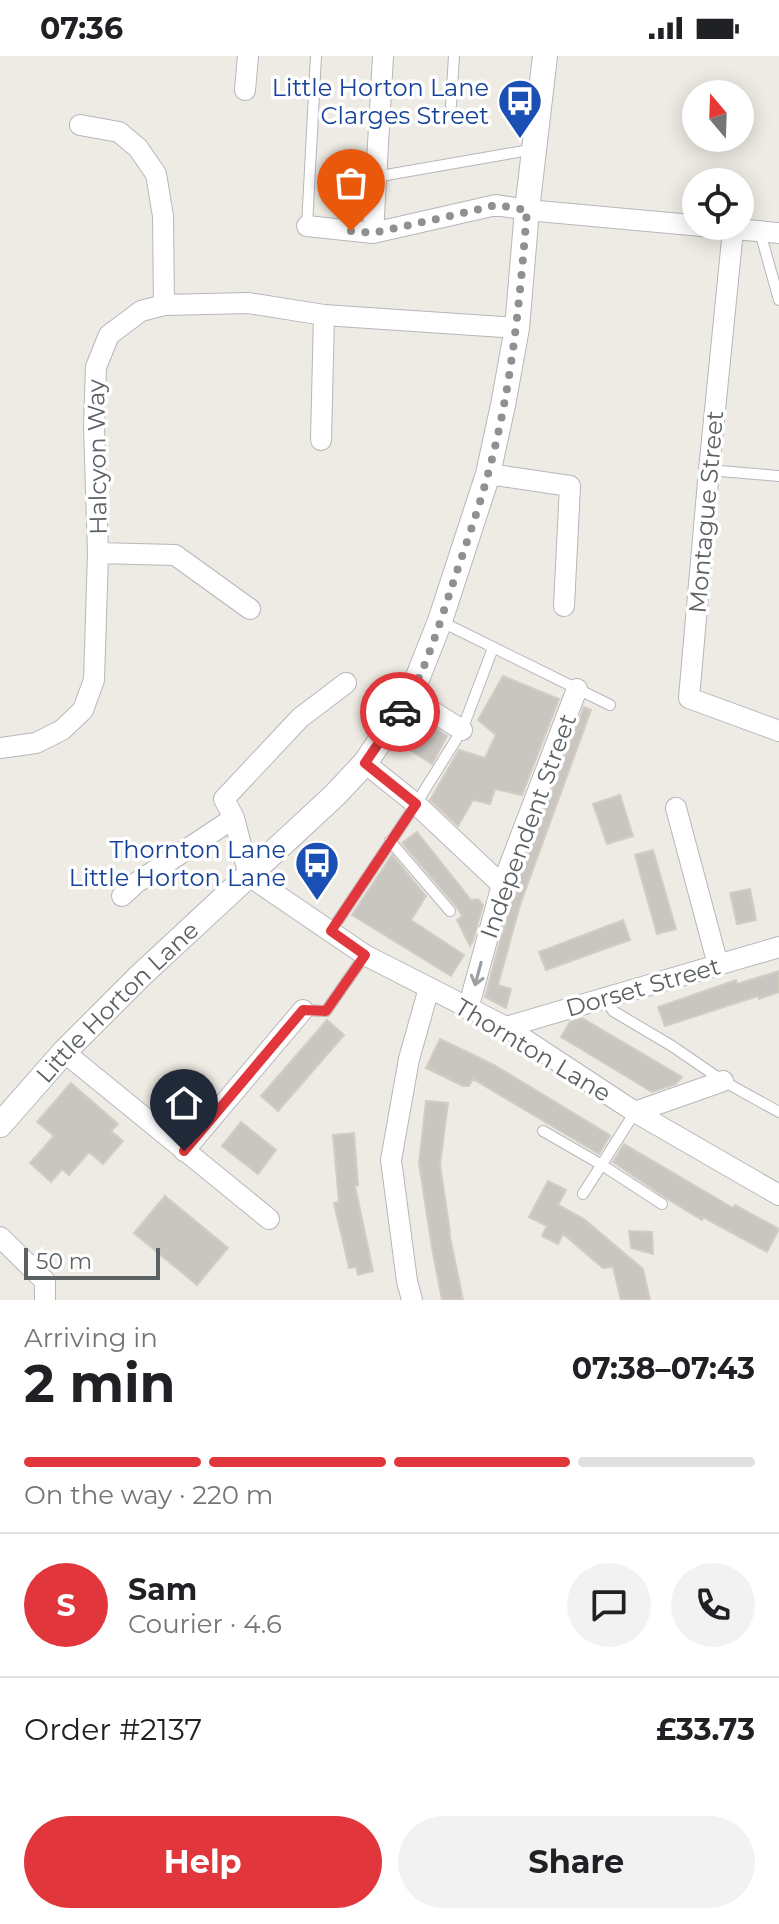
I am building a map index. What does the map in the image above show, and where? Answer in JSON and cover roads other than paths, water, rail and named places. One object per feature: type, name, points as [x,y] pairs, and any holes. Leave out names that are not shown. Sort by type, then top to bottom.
[{"type":"street","points":[[245,90],[248,56]]},
{"type":"street","points":[[373,233],[383,56]]},
{"type":"street","name":"Little Horton Lane","points":[[0,1125],[64,1052],[140,976],[335,795],[365,763],[410,697],[440,621],[488,474],[503,405],[517,328],[545,56]]},
{"type":"street","points":[[80,125],[119,132],[138,148],[156,174],[163,216],[164,305]]},
{"type":"street","points":[[307,226],[373,233],[496,205],[682,225]]},
{"type":"street","name":"Montague Street","points":[[732,240],[689,698],[779,731]]},
{"type":"street","name":"Halcyon Way","points":[[0,748],[36,743],[62,730],[83,710],[94,680],[98,553],[94,426],[96,367],[109,335],[141,311],[164,305],[248,303],[324,315],[517,328]]},
{"type":"street","points":[[321,440],[324,315]]},
{"type":"street","points":[[488,474],[570,486],[564,606]]},
{"type":"street","points":[[98,553],[175,555],[250,609]]},
{"type":"street","points":[[249,876],[234,818],[224,799],[300,718],[346,683]]},
{"type":"street","name":"Independent Street","points":[[468,1009],[502,885],[577,689]]},
{"type":"street","points":[[410,697],[462,730]]},
{"type":"street","points":[[365,763],[416,804],[502,885]]},
{"type":"street","points":[[676,808],[718,965]]},
{"type":"street","points":[[122,896],[136,883],[234,818]]},
{"type":"street","name":"Thornton Lane","points":[[249,876],[365,955],[506,1027],[635,1112],[779,1195]]},
{"type":"street","name":"Dorset Street","points":[[506,1027],[779,947]]},
{"type":"street","points":[[412,1300],[391,1160],[409,1059],[429,988]]},
{"type":"street","points":[[184,1151],[303,1010]]},
{"type":"street","points":[[64,1052],[269,1219]]},
{"type":"street","points":[[635,1112],[723,1081]]},
{"type":"street","points":[[0,1237],[45,1281],[45,1300]]},
{"type":"lane","points":[[307,226],[316,56]]},
{"type":"lane","points":[[451,105],[454,56]]},
{"type":"lane","points":[[375,177],[535,149]]},
{"type":"lane","points":[[770,232],[779,300]]},
{"type":"lane","points":[[709,470],[779,476]]},
{"type":"lane","points":[[440,621],[610,705]]},
{"type":"lane","points":[[331,931],[462,730],[493,648]]},
{"type":"lane","points":[[390,841],[450,911]]},
{"type":"lane","points":[[303,1010],[326,1011],[365,955]]},
{"type":"lane","points":[[605,998],[613,1011],[723,1081],[779,1112]]},
{"type":"lane","points":[[583,1194],[635,1112]]},
{"type":"lane","points":[[543,1131],[662,1204]]},
{"type":"place","name":"Little Horton Lane Clarges Street","points":[[520,140]]},
{"type":"place","name":"Thornton Lane Little Horton Lane","points":[[317,902]]}]
